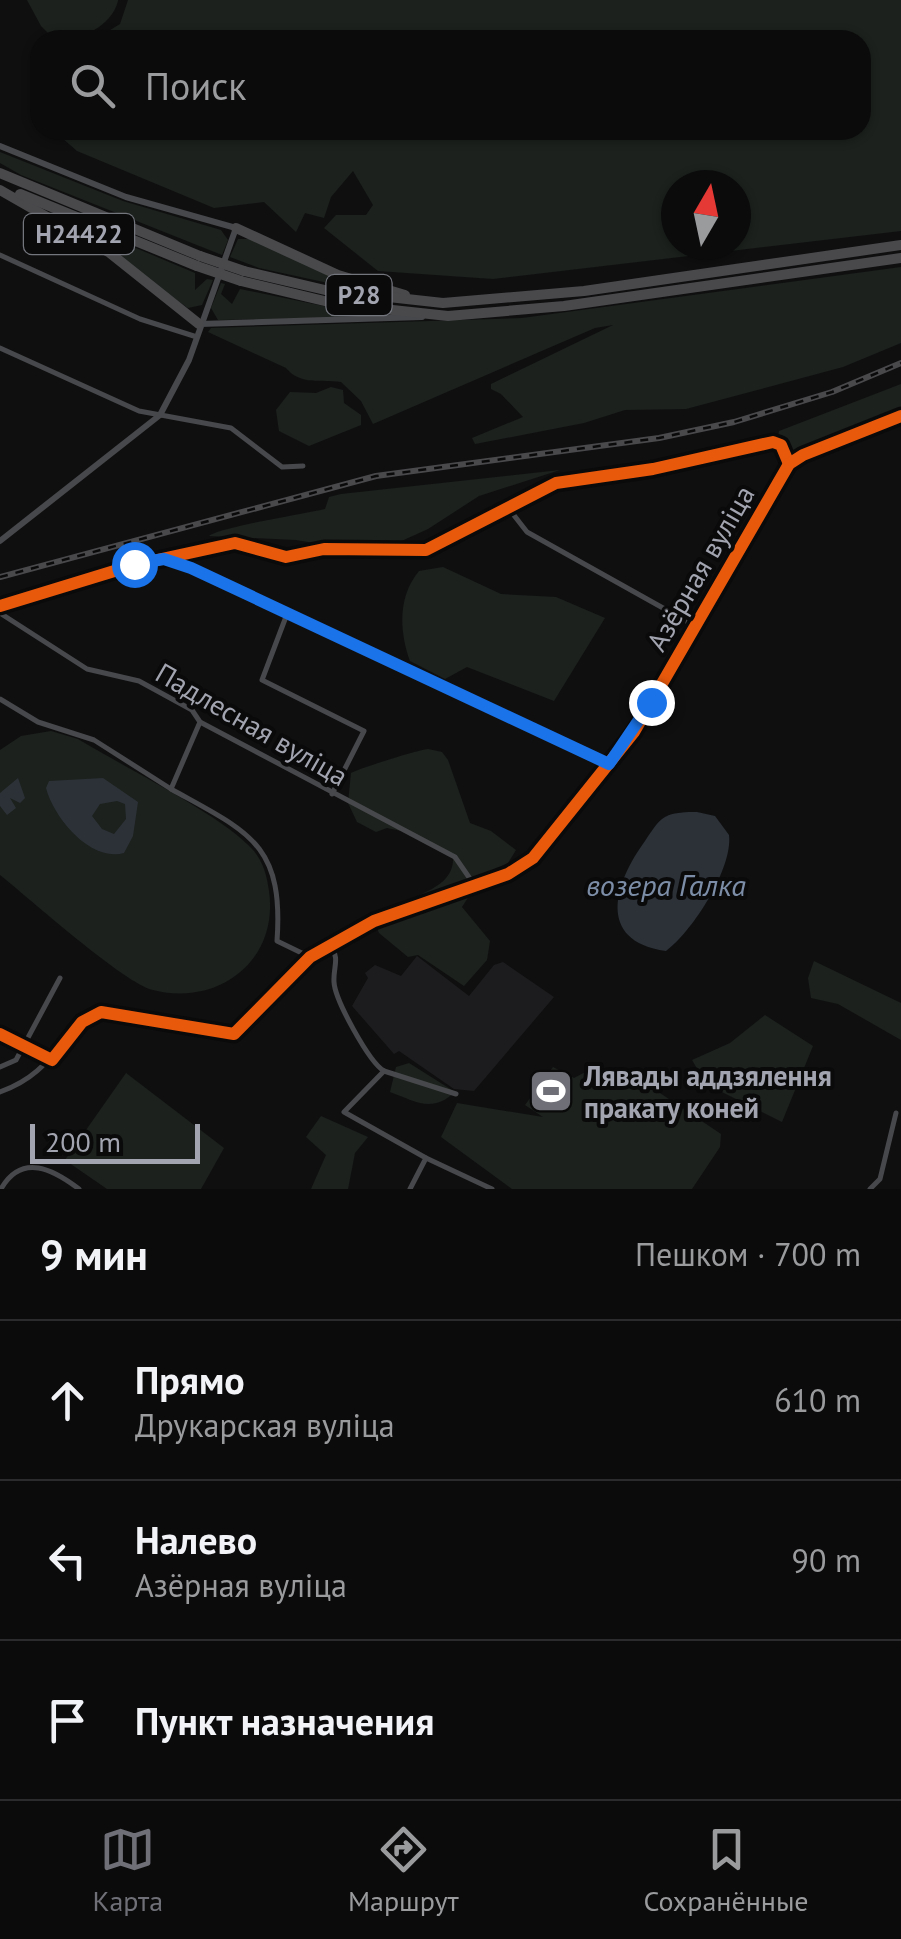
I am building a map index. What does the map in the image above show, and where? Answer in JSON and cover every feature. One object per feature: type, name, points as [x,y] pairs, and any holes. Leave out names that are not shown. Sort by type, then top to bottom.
[{"type":"highway","name":"Р28","points":[[0,173],[198,261]]},
{"type":"highway","name":"Н24422","points":[[0,188],[110,253],[198,324]]},
{"type":"highway","name":"Р28","points":[[0,188],[198,261],[337,304],[448,316],[564,306],[901,258]]},
{"type":"highway","name":"Н24422","points":[[236,228],[383,291],[476,302]]},
{"type":"highway","name":"Р28","points":[[242,276],[384,299],[476,302],[584,291],[901,246]]},
{"type":"street","name":"Н24422","points":[[0,146],[98,187],[236,228]]},
{"type":"street","points":[[0,541],[160,416],[197,337],[198,324],[236,228]]},
{"type":"street","points":[[0,256],[140,318],[197,337]]},
{"type":"street","points":[[198,324],[448,316]]},
{"type":"street","points":[[0,348],[139,412],[231,428],[282,467],[302,466]]},
{"type":"street","points":[[0,610],[164,559],[235,543],[286,558],[324,549],[426,550],[506,505],[570,478],[652,469],[773,442],[781,445],[789,464],[802,454],[901,416]]},
{"type":"street","name":"Азёрная вуліца","points":[[52,1060],[82,1022],[101,1012],[234,1034],[310,957],[374,921],[508,874],[533,858],[609,764],[697,627],[789,464]]},
{"type":"street","name":"Азёрная вуліца","points":[[506,505],[527,532],[697,627]]},
{"type":"street","points":[[164,559],[609,764]]},
{"type":"street","name":"Падлесная вуліца","points":[[0,610],[87,669],[139,681],[192,710],[200,722],[455,857],[475,886]]},
{"type":"street","points":[[287,614],[262,680],[364,731],[332,794]]},
{"type":"street","points":[[0,699],[28,718],[94,740],[236,826],[270,860],[276,894],[277,941],[310,957]]},
{"type":"street","points":[[171,789],[200,722]]},
{"type":"street","points":[[331,945],[337,955],[336,992],[372,1062],[384,1071],[456,1094]]},
{"type":"street","points":[[0,1067],[16,1060],[60,978]]},
{"type":"street","points":[[0,1034],[52,1060],[27,1082],[0,1092]]},
{"type":"street","points":[[384,1071],[344,1112],[492,1189]]},
{"type":"street","points":[[870,1189],[880,1180],[896,1112]]},
{"type":"street","points":[[410,1189],[426,1158]]},
{"type":"street","points":[[1,1189],[20,1170],[38,1166],[55,1170],[79,1189]]},
{"type":"shaded area","points":[[27,0],[118,0],[109,18],[94,30],[45,30]]},
{"type":"shaded area","points":[[128,0],[901,0],[901,231],[751,249],[751,170],[661,170],[661,259],[493,279],[378,271],[324,228],[336,215],[366,215],[373,205],[353,171],[331,197],[324,218],[305,213],[296,232],[264,202],[214,208],[77,151],[64,140],[871,140],[871,30],[110,30],[120,24]]},
{"type":"shaded area","points":[[0,152],[123,201],[221,230],[228,240],[222,255],[21,175],[0,163]]},
{"type":"shaded area","points":[[53,213],[195,273],[195,290],[207,279],[213,280],[202,305],[188,308]]},
{"type":"shaded area","points":[[238,239],[251,239],[379,294],[259,268],[230,257]]},
{"type":"shaded area","points":[[901,267],[901,343],[843,367],[686,409],[625,410],[584,423],[475,444],[472,438],[523,417],[491,389],[491,384],[613,325],[595,328],[373,424],[361,401],[341,382],[298,377],[208,332],[211,328],[522,318]]},
{"type":"shaded area","points":[[221,283],[225,284],[221,294],[232,304],[240,289],[377,317],[218,320],[211,308]]},
{"type":"shaded area","points":[[901,384],[901,416],[853,436],[793,453],[778,436],[779,431]]},
{"type":"shaded area","points":[[331,387],[343,390],[344,403],[361,415],[361,425],[309,446],[279,431],[276,410],[290,392],[316,393]]},
{"type":"shaded area","points":[[560,470],[479,496],[428,529],[375,553],[296,540],[209,536],[325,509],[329,497],[341,494]]},
{"type":"shaded area","points":[[443,567],[501,594],[556,597],[605,618],[554,701],[467,667],[445,679],[410,661],[402,626],[407,591],[419,571]]},
{"type":"shaded area","points":[[51,731],[78,739],[196,807],[238,836],[256,854],[267,880],[270,916],[254,957],[240,973],[200,991],[153,990],[121,973],[0,875],[0,750],[21,736]]},
{"type":"shaded area","points":[[428,749],[442,752],[448,760],[470,823],[491,831],[516,850],[508,863],[483,874],[462,907],[490,941],[487,960],[464,986],[418,955],[408,957],[379,933],[374,921],[436,887],[451,869],[453,857],[411,833],[387,828],[376,832],[357,822],[348,803],[351,773]]},
{"type":"shaded area","points":[[417,956],[469,996],[494,965],[503,962],[554,997],[474,1091],[454,1089],[399,1051],[394,1054],[352,1006],[368,978],[365,973],[375,965],[401,976]]},
{"type":"shaded area","points":[[814,961],[901,1003],[901,1040],[838,1004],[811,998],[808,978]]},
{"type":"shaded area","points":[[765,1015],[813,1046],[782,1122],[706,1084],[692,1060],[730,1043]]},
{"type":"shaded area","points":[[409,1063],[455,1092],[431,1104],[390,1092],[396,1067]]},
{"type":"shaded area","points":[[553,1067],[574,1078],[591,1069],[648,1085],[721,1134],[720,1147],[692,1189],[512,1189],[441,1137],[457,1103],[543,1117],[525,1105]]},
{"type":"shaded area","points":[[126,1073],[224,1148],[201,1189],[107,1189],[65,1160]]},
{"type":"shaded area","points":[[321,1116],[368,1137],[355,1153],[348,1189],[311,1189],[326,1155],[306,1137]]},
{"type":"water","points":[[18,778],[25,798],[20,803],[10,798],[16,808],[7,815],[0,806],[0,793]]},
{"type":"water","points":[[103,778],[138,802],[133,836],[124,853],[99,851],[75,835],[50,800],[46,788],[49,781]],"holes":[[[100,804],[125,804],[126,819],[114,834],[102,829],[92,816]]]},
{"type":"water","name":"возера Галка","points":[[676,813],[715,816],[729,835],[725,864],[709,898],[677,942],[666,951],[643,945],[620,923],[620,891],[626,874],[662,819]]},
{"type":"railway","points":[[0,577],[376,476],[659,438],[734,422],[832,392],[901,363]]},
{"type":"cycle path","points":[[0,1034],[52,1060],[82,1022],[101,1012],[234,1034],[310,957],[374,921],[508,874],[533,858],[634,732],[789,464],[901,416]]},
{"type":"cycle path","points":[[0,606],[134,565],[235,543],[286,557],[324,549],[426,550],[556,483],[653,469],[773,442],[781,445],[789,464]]},
{"type":"place","name":"Лявады аддзялення пракату коней","points":[[551,1091]]},
{"type":"route","points":[[134,564],[164,559],[191,568],[593,753],[609,764],[651,702]]}]
